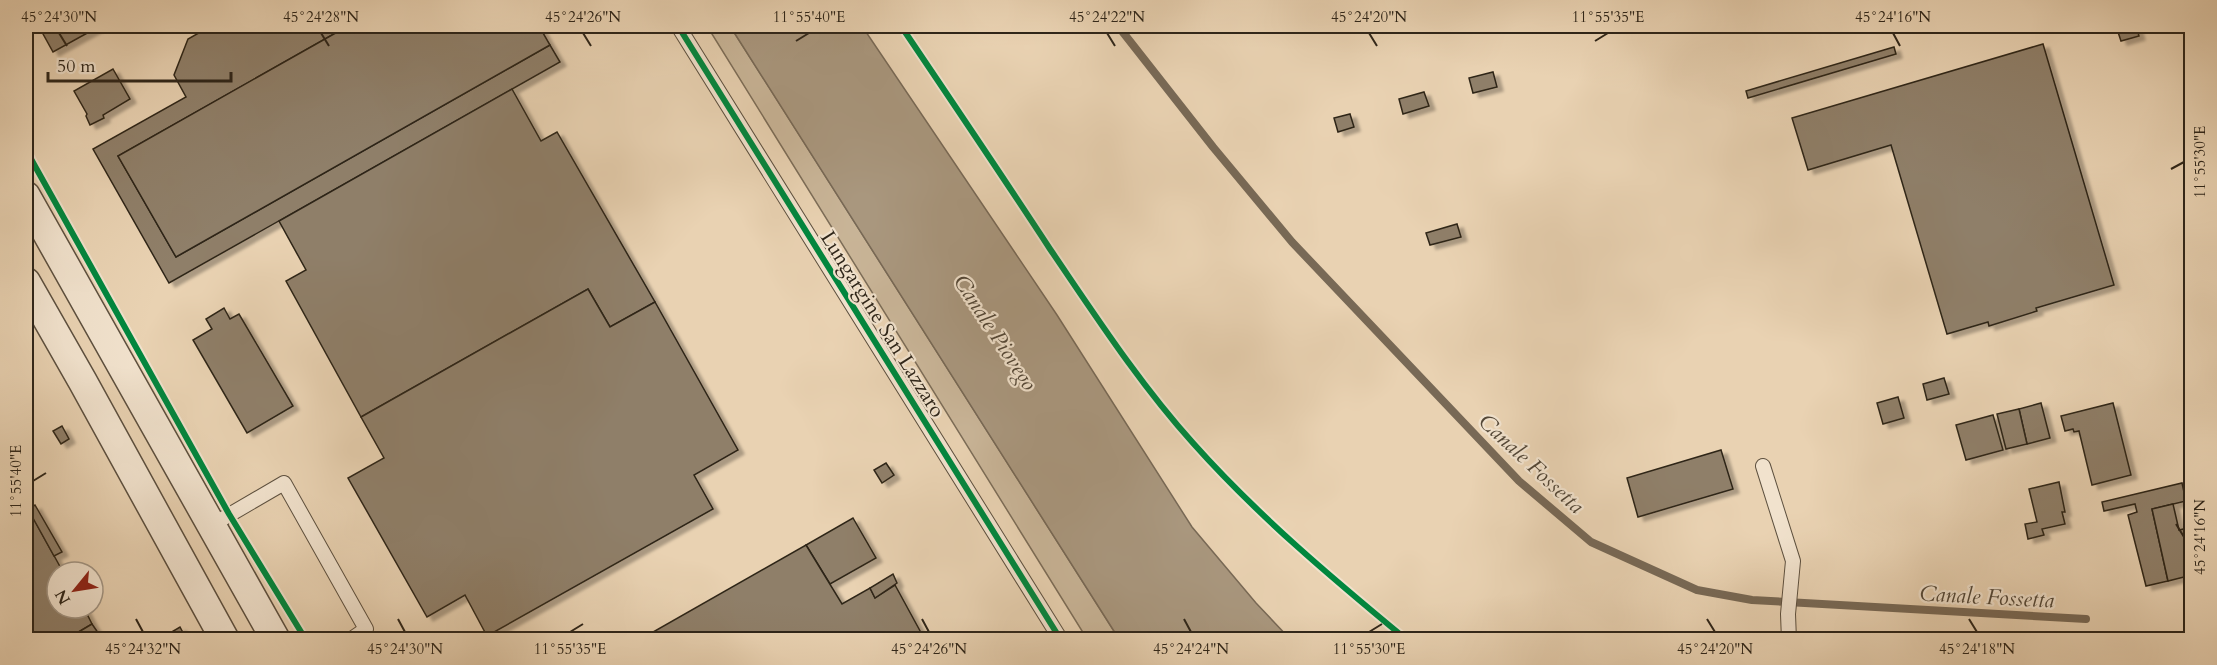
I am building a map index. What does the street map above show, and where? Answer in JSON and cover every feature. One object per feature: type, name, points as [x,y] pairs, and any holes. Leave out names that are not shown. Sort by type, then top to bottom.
[{"type":"street","points":[[26,196],[276,639]]},
{"type":"street","points":[[26,282],[225,639]]},
{"type":"street","points":[[83,382],[119,361]]},
{"type":"lane","name":"Lungargine San Lazzaro","points":[[678,26],[1061,639]]},
{"type":"lane","points":[[1763,466],[1794,561],[1788,614],[1790,639]]},
{"type":"lane","points":[[212,525],[284,483],[366,629],[350,639]]},
{"type":"shaded area","points":[[707,26],[730,26],[1119,639],[1087,639]]},
{"type":"water","name":"Canale Piovego","points":[[730,26],[862,26],[1057,315],[1192,527],[1256,603],[1290,639],[1119,639]]},
{"type":"building","points":[[54,26],[100,26],[53,52],[42,32]]},
{"type":"building","points":[[211,26],[348,26],[118,156],[176,257],[550,45],[560,62],[169,283],[93,149],[186,97],[174,75],[188,39]]},
{"type":"building","points":[[348,26],[539,26],[550,45],[176,257],[118,156]]},
{"type":"building","points":[[2116,26],[2136,26],[2139,36],[2121,41]]},
{"type":"building","points":[[2043,44],[2114,285],[2036,308],[2037,311],[1989,326],[1988,322],[1947,334],[1891,145],[1808,170],[1792,118]]},
{"type":"building","points":[[1894,47],[1896,54],[1748,98],[1746,91]]},
{"type":"building","points":[[113,69],[130,99],[90,125],[87,114],[74,91]]},
{"type":"building","points":[[1493,72],[1497,87],[1473,93],[1469,78]]},
{"type":"building","points":[[512,89],[541,141],[557,132],[655,302],[610,327],[588,289],[361,417],[286,281],[306,270],[279,221]]},
{"type":"building","points":[[1424,92],[1429,106],[1403,114],[1399,99]]},
{"type":"building","points":[[1350,114],[1354,127],[1338,132],[1334,118]]},
{"type":"building","points":[[1457,224],[1461,237],[1430,245],[1426,233]]},
{"type":"building","points":[[588,289],[610,327],[655,302],[738,450],[694,475],[713,509],[487,636],[465,595],[427,617],[348,478],[384,458],[361,417]]},
{"type":"building","points":[[224,308],[230,319],[239,314],[293,406],[247,433],[193,340],[212,329],[206,319]]},
{"type":"building","points":[[1944,378],[1949,394],[1927,400],[1923,384]]},
{"type":"building","points":[[1898,397],[1904,418],[1883,424],[1877,403]]},
{"type":"building","points":[[2041,403],[2050,438],[2027,444],[2019,409]]},
{"type":"building","points":[[2113,403],[2131,475],[2092,485],[2079,431],[2074,432],[2073,429],[2065,431],[2061,416]]},
{"type":"building","points":[[2019,409],[2027,444],[2006,449],[1997,414]]},
{"type":"building","points":[[1993,415],[2003,450],[1966,460],[1956,425]]},
{"type":"building","points":[[62,426],[69,439],[61,444],[53,431]]},
{"type":"building","points":[[1721,450],[1733,489],[1638,517],[1627,478]]},
{"type":"building","points":[[886,463],[894,475],[882,483],[874,470]]},
{"type":"building","points":[[2059,482],[2065,524],[2042,529],[2044,535],[2028,539],[2025,524],[2037,522],[2029,489]]},
{"type":"building","points":[[2182,483],[2186,501],[2152,509],[2168,581],[2146,586],[2128,515],[2137,512],[2135,504],[2104,511],[2102,502]]},
{"type":"building","points":[[2173,504],[2179,530],[2192,527],[2192,575],[2168,581],[2152,509]]},
{"type":"building","points":[[26,505],[56,560],[45,560],[45,620],[90,620],[92,624],[65,640],[26,640]]},
{"type":"building","points":[[35,505],[62,552],[54,556],[28,509]]},
{"type":"building","points":[[853,518],[876,558],[830,584],[806,545]]},
{"type":"building","points":[[806,545],[842,604],[870,588],[875,598],[895,585],[925,640],[639,640]]},
{"type":"building","points":[[893,574],[897,583],[875,598],[870,588]]},
{"type":"building","points":[[92,624],[101,637],[97,640],[65,640]]},
{"type":"building","points":[[180,627],[187,640],[158,640]]},
{"type":"waterway","name":"Canale Fossetta","points":[[1118,26],[1213,147],[1292,242],[1519,481],[1591,542],[1697,590],[1752,600],[2086,619]]},
{"type":"cycle path","points":[[678,26],[1061,640]]},
{"type":"cycle path","points":[[901,26],[1101,324],[1173,420],[1243,496],[1323,570],[1407,640]]},
{"type":"cycle path","points":[[26,150],[229,514],[306,640]]}]
